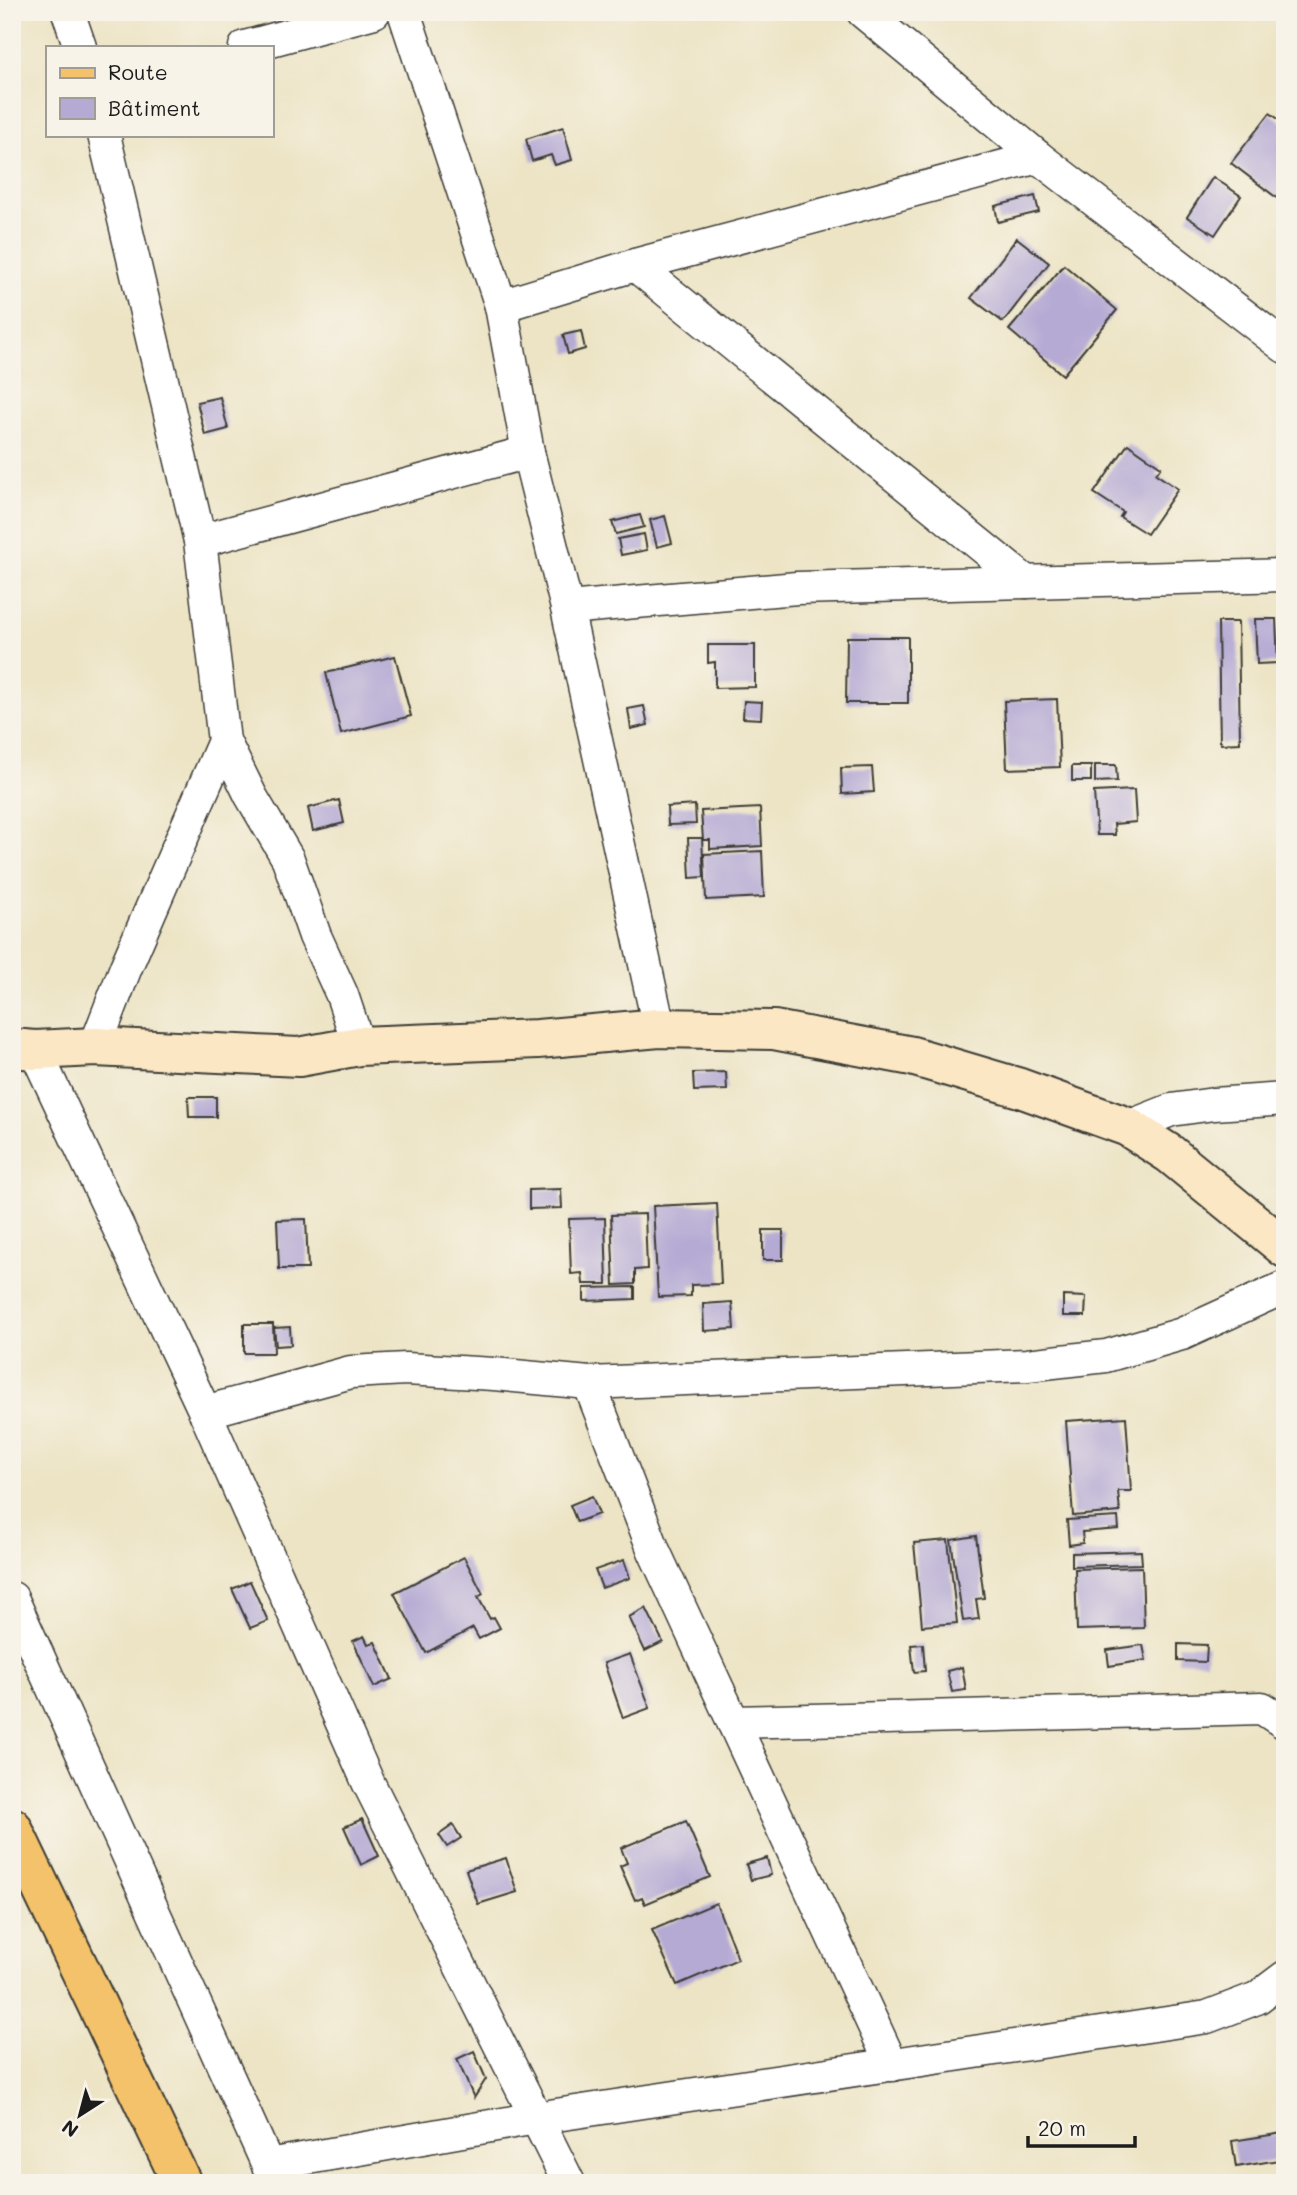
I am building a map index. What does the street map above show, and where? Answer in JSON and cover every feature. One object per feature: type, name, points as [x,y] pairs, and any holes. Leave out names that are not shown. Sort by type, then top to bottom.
[{"type":"main road","points":[[12,1826],[182,2183]]},
{"type":"street","points":[[68,12],[79,46]]},
{"type":"street","points":[[249,46],[374,12]]},
{"type":"street","points":[[404,12],[501,306],[528,452],[567,608],[659,1028]]},
{"type":"street","points":[[863,12],[1038,157],[1285,347]]},
{"type":"street","points":[[104,136],[200,541],[224,741],[251,796],[288,859],[315,936],[342,995],[359,1046]]},
{"type":"street","points":[[501,306],[635,265],[1038,157]]},
{"type":"street","points":[[635,265],[1026,582]]},
{"type":"street","points":[[200,541],[528,452]]},
{"type":"street","points":[[567,608],[797,588],[1285,575]]},
{"type":"street","points":[[95,1047],[126,967],[224,741]]},
{"type":"street","points":[[569,2183],[368,1782],[205,1412],[24,1049],[95,1047],[299,1057],[359,1046],[538,1039],[659,1028],[774,1030],[912,1056],[1020,1088],[1128,1127],[1170,1154],[1285,1248]]},
{"type":"street","points":[[1128,1127],[1171,1110],[1285,1099]]},
{"type":"street","points":[[205,1412],[351,1372],[406,1369],[589,1383],[974,1367],[1106,1356],[1182,1334],[1285,1287]]},
{"type":"street","points":[[589,1383],[653,1551],[892,2065]]},
{"type":"street","points":[[12,1598],[272,2174],[536,2118],[1207,2017],[1257,1997],[1285,1977]]},
{"type":"street","points":[[733,1722],[1262,1708],[1285,1723]]},
{"type":"building","points":[[1270,113],[1285,124],[1285,187],[1277,198],[1231,163]]},
{"type":"building","points":[[563,127],[572,160],[555,165],[551,155],[532,161],[526,139]]},
{"type":"building","points":[[1213,177],[1241,196],[1215,235],[1187,217]]},
{"type":"building","points":[[1035,196],[1039,212],[998,222],[995,206]]},
{"type":"building","points":[[1017,238],[1049,263],[1003,322],[971,298]]},
{"type":"building","points":[[1064,265],[1117,310],[1063,375],[1009,330]]},
{"type":"building","points":[[581,331],[585,349],[568,354],[563,335]]},
{"type":"building","points":[[220,397],[228,429],[205,435],[197,402]]},
{"type":"building","points":[[1128,444],[1161,467],[1156,474],[1178,489],[1147,534],[1120,517],[1123,512],[1094,493]]},
{"type":"building","points":[[640,515],[644,527],[616,534],[612,522]]},
{"type":"building","points":[[665,516],[672,543],[657,547],[650,520]]},
{"type":"building","points":[[644,534],[647,550],[621,555],[618,539]]},
{"type":"building","points":[[1255,619],[1276,619],[1278,663],[1257,664]]},
{"type":"building","points":[[1218,622],[1238,622],[1240,743],[1220,744]]},
{"type":"building","points":[[847,637],[908,637],[908,703],[846,703]]},
{"type":"building","points":[[708,645],[755,645],[755,687],[715,688],[715,662],[708,663]]},
{"type":"building","points":[[395,656],[411,716],[341,734],[326,673]]},
{"type":"building","points":[[1057,699],[1060,767],[1007,769],[1004,701]]},
{"type":"building","points":[[744,701],[762,702],[761,719],[743,718]]},
{"type":"building","points":[[644,706],[648,725],[631,729],[628,709]]},
{"type":"building","points":[[1095,765],[1116,765],[1117,781],[1095,782]]},
{"type":"building","points":[[1072,766],[1091,766],[1091,781],[1072,781]]},
{"type":"building","points":[[872,767],[874,792],[842,794],[841,768]]},
{"type":"building","points":[[1134,790],[1136,822],[1114,824],[1115,835],[1097,835],[1094,792]]},
{"type":"building","points":[[339,800],[344,823],[313,831],[308,808]]},
{"type":"building","points":[[695,805],[696,824],[668,825],[667,807]]},
{"type":"building","points":[[760,808],[762,846],[710,849],[710,840],[703,840],[701,811]]},
{"type":"building","points":[[688,838],[702,838],[704,877],[690,878]]},
{"type":"building","points":[[762,851],[764,897],[706,900],[704,854]]},
{"type":"building","points":[[726,1072],[727,1090],[694,1091],[693,1073]]},
{"type":"building","points":[[188,1097],[216,1097],[216,1117],[189,1117]]},
{"type":"building","points":[[561,1189],[562,1208],[529,1209],[529,1190]]},
{"type":"building","points":[[717,1203],[721,1284],[691,1285],[691,1296],[658,1297],[653,1206]]},
{"type":"building","points":[[645,1214],[647,1269],[635,1270],[635,1284],[614,1285],[611,1215]]},
{"type":"building","points":[[605,1218],[607,1284],[583,1284],[582,1273],[571,1274],[569,1219]]},
{"type":"building","points":[[306,1219],[308,1269],[279,1269],[277,1220]]},
{"type":"building","points":[[763,1230],[783,1230],[783,1260],[763,1260]]},
{"type":"building","points":[[635,1287],[635,1299],[584,1301],[584,1288]]},
{"type":"building","points":[[1063,1296],[1086,1297],[1085,1316],[1063,1316]]},
{"type":"building","points":[[732,1302],[734,1329],[704,1331],[703,1304]]},
{"type":"building","points":[[244,1324],[273,1324],[274,1353],[244,1353]]},
{"type":"building","points":[[290,1327],[291,1345],[276,1346],[274,1328]]},
{"type":"building","points":[[1126,1417],[1131,1491],[1118,1491],[1120,1512],[1073,1516],[1066,1421]]},
{"type":"building","points":[[592,1496],[599,1514],[577,1522],[570,1505]]},
{"type":"building","points":[[1118,1517],[1119,1529],[1082,1532],[1083,1543],[1069,1545],[1067,1520]]},
{"type":"building","points":[[976,1536],[984,1598],[976,1599],[979,1619],[963,1621],[951,1540]]},
{"type":"building","points":[[948,1540],[957,1623],[922,1626],[914,1543]]},
{"type":"building","points":[[1141,1551],[1142,1564],[1072,1566],[1072,1553]]},
{"type":"building","points":[[464,1557],[483,1594],[478,1597],[490,1619],[494,1617],[500,1628],[479,1639],[473,1628],[426,1653],[394,1593]]},
{"type":"building","points":[[624,1560],[630,1578],[602,1588],[595,1570]]},
{"type":"building","points":[[1142,1567],[1144,1628],[1077,1630],[1075,1569]]},
{"type":"building","points":[[250,1581],[268,1621],[250,1628],[232,1589]]},
{"type":"building","points":[[646,1608],[663,1642],[645,1651],[629,1617]]},
{"type":"building","points":[[364,1636],[368,1644],[375,1642],[392,1679],[374,1687],[353,1641]]},
{"type":"building","points":[[923,1644],[925,1671],[914,1672],[911,1645]]},
{"type":"building","points":[[1178,1644],[1207,1645],[1206,1662],[1178,1661]]},
{"type":"building","points":[[1143,1645],[1146,1660],[1109,1666],[1107,1650]]},
{"type":"building","points":[[630,1654],[650,1708],[623,1718],[604,1663]]},
{"type":"building","points":[[962,1667],[966,1690],[952,1692],[947,1671]]},
{"type":"building","points":[[362,1819],[379,1856],[361,1865],[344,1827]]},
{"type":"building","points":[[686,1821],[710,1877],[645,1904],[642,1897],[635,1900],[620,1866],[627,1863],[621,1848]]},
{"type":"building","points":[[453,1825],[461,1838],[447,1847],[439,1835]]},
{"type":"building","points":[[506,1858],[517,1892],[478,1904],[466,1870]]},
{"type":"building","points":[[767,1858],[771,1875],[751,1880],[746,1864]]},
{"type":"building","points":[[716,1903],[738,1959],[677,1985],[652,1930]]},
{"type":"building","points":[[474,2051],[486,2079],[474,2098],[457,2059]]},
{"type":"building","points":[[1283,2133],[1285,2159],[1236,2167],[1232,2141]]}]
